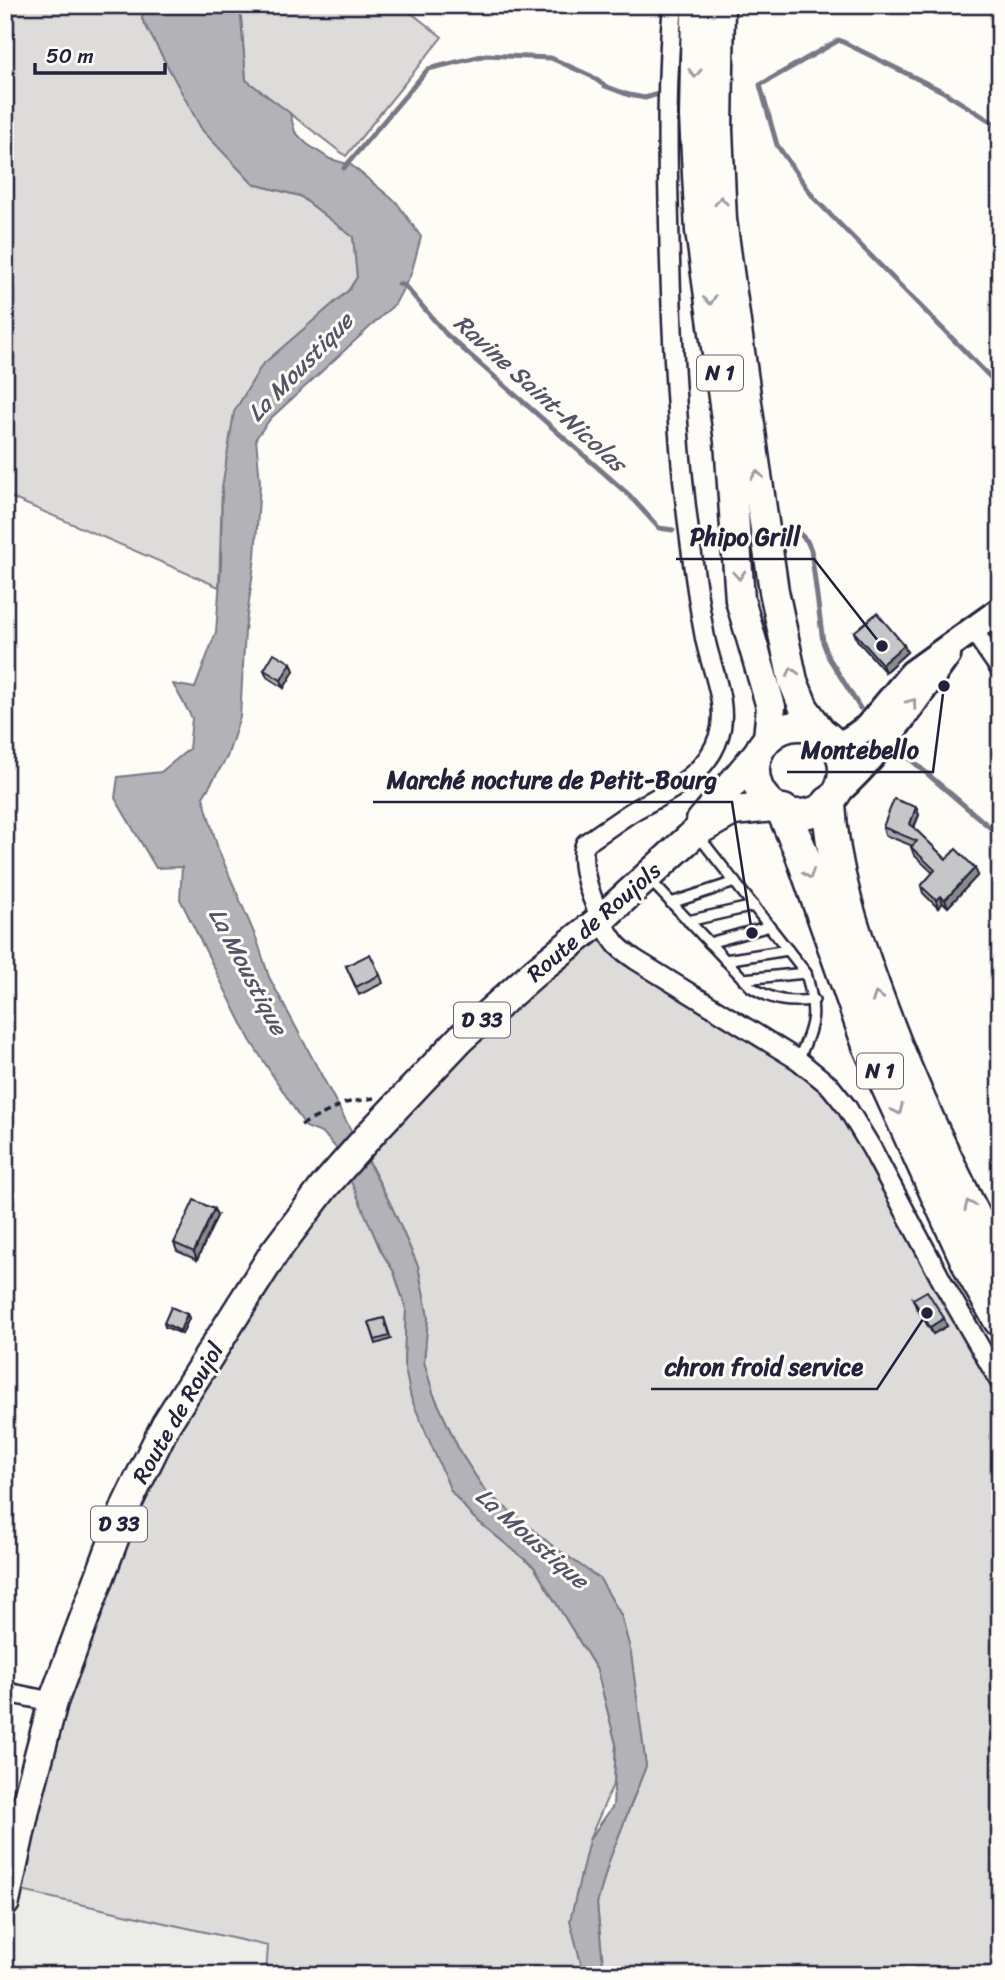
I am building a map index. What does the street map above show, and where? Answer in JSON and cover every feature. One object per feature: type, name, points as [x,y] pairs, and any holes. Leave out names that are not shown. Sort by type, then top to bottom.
[{"type":"highway","name":"N 1","points":[[833,798],[833,848],[841,891],[878,1001],[922,1109],[1000,1266]]},
{"type":"highway","name":"N 1","points":[[779,809],[800,849],[869,1045],[972,1273],[1000,1320]]},
{"type":"main road","name":"N 1","points":[[696,5],[694,117],[700,231],[729,441],[740,600],[771,707],[763,746],[755,764],[756,783],[761,794],[779,809]]},
{"type":"main road","name":"N 1","points":[[720,5],[718,117],[722,220],[757,474],[774,591],[793,681],[803,708],[839,753],[843,766],[842,780],[833,798]]},
{"type":"main road","points":[[763,746],[788,727],[811,728],[844,742],[867,727],[912,673],[1000,610]]},
{"type":"main road","points":[[779,809],[802,814],[821,808],[833,798],[875,752],[966,635]]},
{"type":"main road","name":"Route de Roujols","points":[[324,1188],[374,1130],[461,1038],[535,972],[600,920],[692,835],[763,746]]},
{"type":"main road","name":"Route de Roujols","points":[[692,835],[733,811],[779,809]]},
{"type":"main road","name":"Route de Roujol","points":[[5,1902],[11,1844],[52,1702],[127,1504],[166,1424],[274,1253],[324,1188]]},
{"type":"street","points":[[673,5],[667,162],[670,303],[686,506],[705,637],[722,700],[723,720],[719,737],[707,761],[690,778],[663,797],[631,813],[586,843],[582,851],[583,862],[600,920],[618,946],[636,960],[798,1060],[830,1086],[846,1106],[872,1149],[943,1283],[1000,1382]]},
{"type":"street","points":[[966,635],[1000,669]]},
{"type":"street","points":[[5,1692],[52,1702]]},
{"type":"lane","points":[[692,835],[735,882],[806,973],[814,1000],[812,1031],[798,1060]]},
{"type":"lane","points":[[647,878],[743,979],[765,995],[789,1002],[814,1000]]},
{"type":"lane","points":[[671,903],[735,882]]},
{"type":"lane","points":[[688,921],[754,906]]},
{"type":"lane","points":[[709,943],[770,926]]},
{"type":"lane","points":[[725,960],[788,950]]},
{"type":"lane","points":[[743,979],[806,973]]},
{"type":"path","points":[[301,1125],[345,1103]]},
{"type":"shaded area","points":[[5,5],[144,5],[142,19],[253,184],[300,196],[353,237],[357,277],[222,488],[219,587],[5,495]]},
{"type":"shaded area","points":[[240,5],[401,5],[442,37],[346,156],[246,80]]},
{"type":"shaded area","points":[[600,920],[618,946],[830,1086],[1000,1382],[1000,1975],[604,1975],[597,1904],[609,1861],[646,1766],[641,1734],[596,1577],[486,1492],[460,1452],[433,1393],[424,1362],[428,1317],[418,1266],[364,1152]]},
{"type":"shaded area","points":[[349,1173],[381,1251],[394,1272],[406,1309],[404,1364],[451,1491],[473,1517],[534,1567],[597,1670],[616,1744],[614,1782],[589,1840],[584,1975],[266,1975],[268,1946],[8,1888],[53,1702],[166,1424]]},
{"type":"shaded area","points":[[8,1888],[269,1946],[266,1975],[5,1975],[5,1902]]},
{"type":"water","name":"La Moustique","points":[[144,5],[240,5],[246,80],[290,113],[295,132],[307,144],[330,159],[351,165],[397,203],[421,237],[411,274],[395,304],[271,418],[256,438],[260,483],[255,557],[245,631],[240,717],[227,757],[203,797],[218,849],[257,940],[269,977],[391,1205],[418,1266],[428,1317],[424,1362],[433,1393],[460,1452],[486,1492],[550,1544],[600,1579],[621,1615],[631,1653],[646,1766],[609,1861],[597,1904],[604,1975],[584,1975],[570,1921],[589,1840],[613,1806],[616,1744],[597,1670],[534,1567],[473,1517],[451,1491],[411,1398],[404,1364],[406,1309],[394,1272],[381,1251],[337,1149],[324,1134],[306,1127],[250,1040],[180,899],[182,867],[156,868],[115,798],[118,777],[161,772],[189,749],[192,718],[173,684],[195,688],[216,632],[221,566],[222,488],[234,412],[262,365],[350,289],[357,277],[353,237],[300,196],[253,184],[202,130],[142,19]]},
{"type":"building","points":[[877,613],[904,645],[882,664],[854,632]]},
{"type":"building","points":[[274,653],[291,663],[281,680],[264,670]]},
{"type":"building","points":[[894,799],[916,807],[910,824],[946,859],[956,849],[975,868],[945,900],[940,896],[936,900],[921,886],[935,870],[911,847],[917,841],[883,827]]},
{"type":"building","points":[[370,954],[380,975],[356,987],[346,966]]},
{"type":"building","points":[[194,1200],[214,1209],[194,1252],[174,1243]]},
{"type":"building","points":[[927,1291],[944,1318],[930,1327],[913,1299]]},
{"type":"building","points":[[171,1307],[187,1314],[180,1331],[164,1323]]},
{"type":"building","points":[[384,1318],[389,1336],[375,1340],[369,1322]]},
{"type":"waterway","points":[[1000,127],[942,91],[839,40],[760,85],[777,145],[814,198],[1000,387]]},
{"type":"waterway","points":[[344,168],[428,69],[486,55],[551,58],[591,76],[605,86],[629,95],[645,98],[658,94]]},
{"type":"waterway","name":"Ravine Saint-Nicolas","points":[[399,284],[405,286],[446,334],[629,495],[659,528],[673,530]]},
{"type":"waterway","name":"Ravine Saint-Nicolas","points":[[787,533],[800,534],[811,550],[823,642],[829,658],[860,708]]},
{"type":"waterway","name":"Ravine Saint-Nicolas","points":[[896,747],[1000,836]]},
{"type":"place","name":"Phipo Grill","points":[[882,646]]},
{"type":"place","name":"Montebello","points":[[944,686]]},
{"type":"place","name":"Marché nocture de Petit-Bourg","points":[[752,933]]},
{"type":"place","name":"chron froid service","points":[[927,1313]]}]
